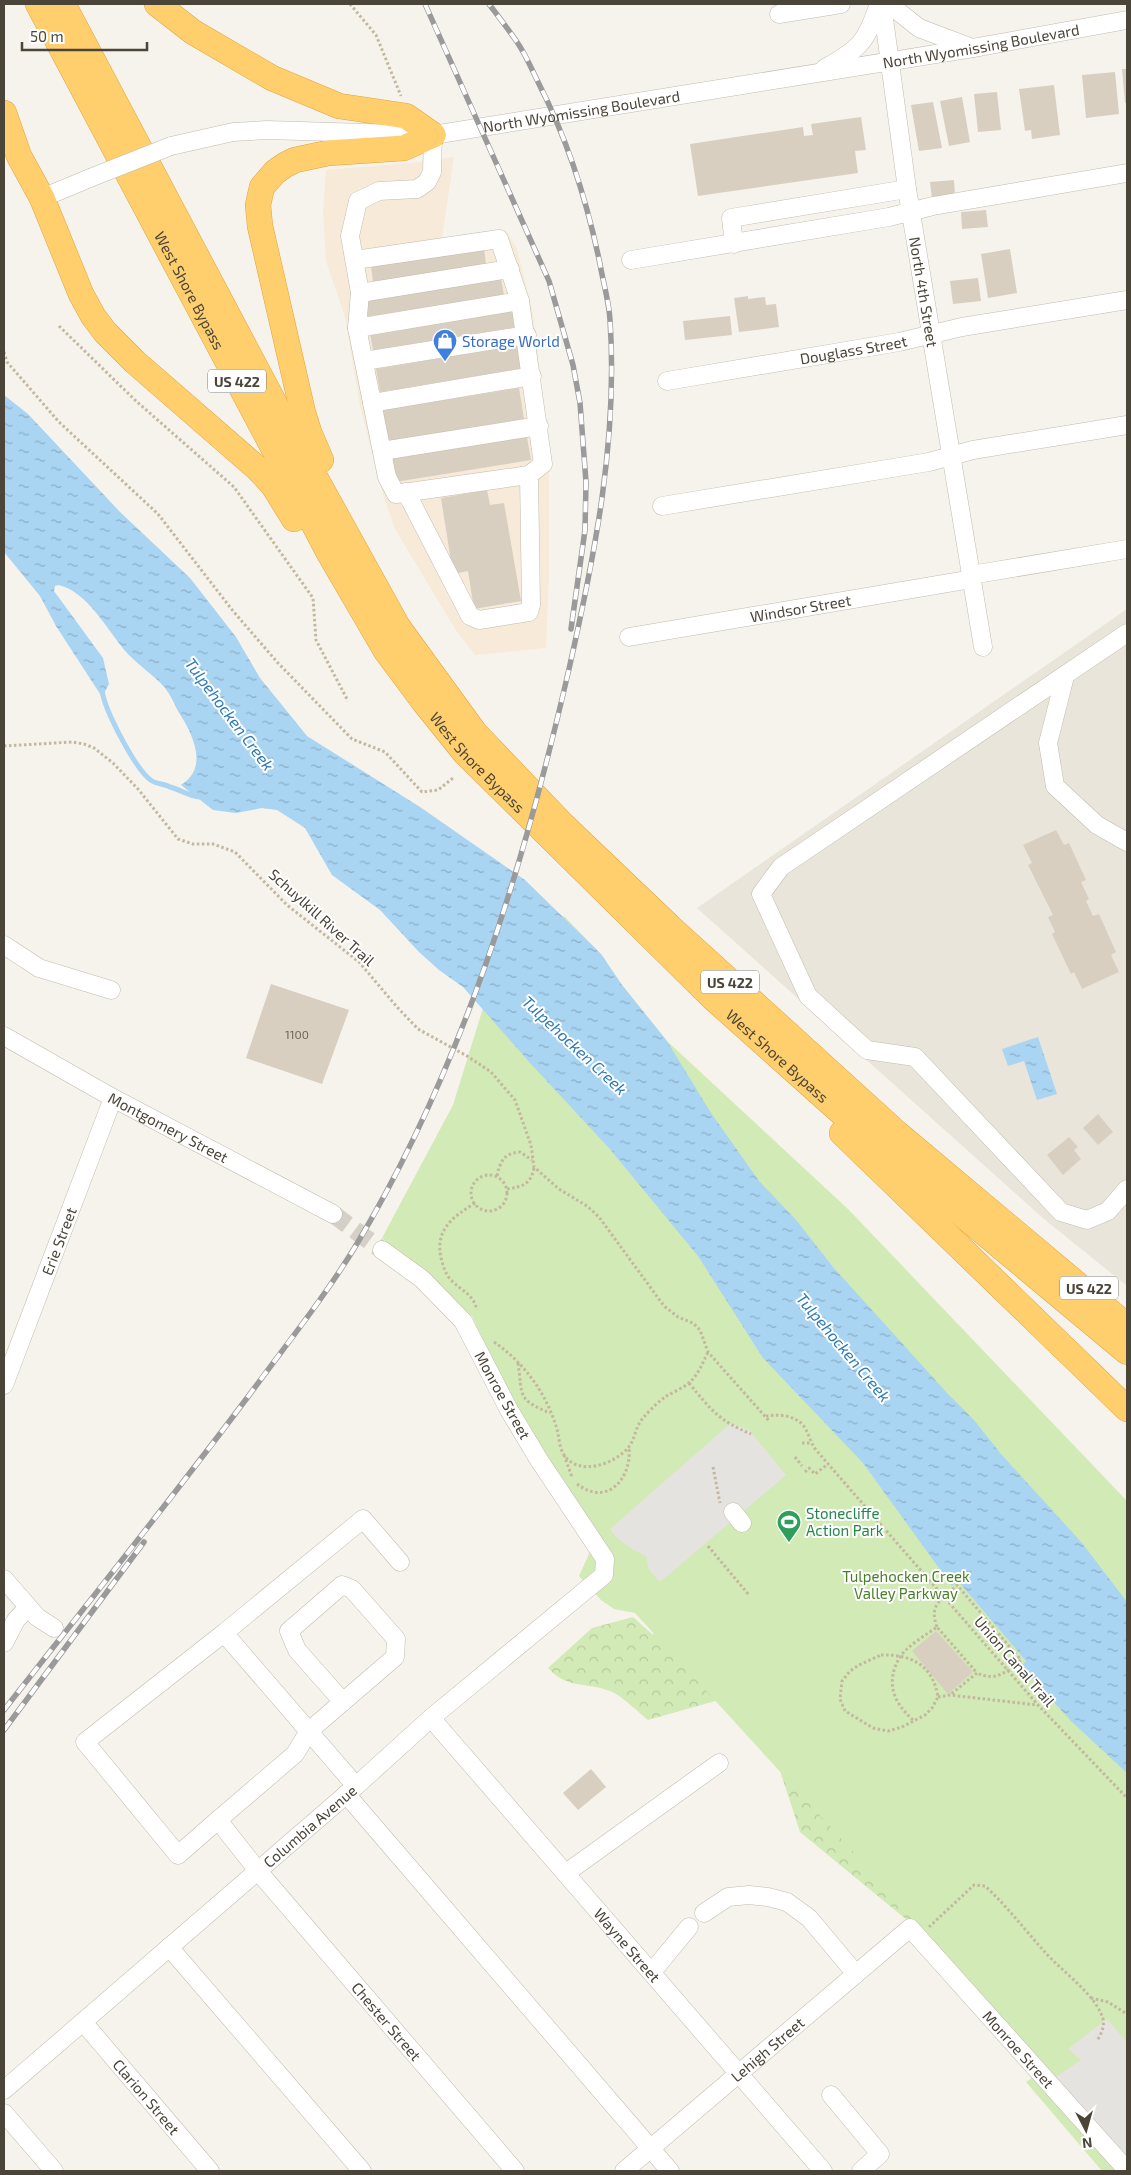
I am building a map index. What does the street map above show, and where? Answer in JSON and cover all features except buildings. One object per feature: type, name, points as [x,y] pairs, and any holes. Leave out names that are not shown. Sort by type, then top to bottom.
[{"type":"highway","name":"West Shore Bypass","points":[[38,4],[329,553],[386,651],[458,744],[589,877],[713,998],[863,1132],[1127,1352]]},
{"type":"highway","name":"West Shore Bypass","points":[[63,4],[284,423],[398,627],[475,733],[563,825],[670,927],[898,1134],[1127,1326]]},
{"type":"highway","points":[[157,4],[193,32],[272,78],[338,106],[367,112],[406,116],[433,135]]},
{"type":"highway","points":[[4,113],[19,156],[42,198],[81,294],[105,332],[135,362],[244,456],[273,485],[372,655],[458,744]]},
{"type":"highway","points":[[433,135],[404,148],[328,153],[295,160],[270,177],[262,187],[258,205],[262,236],[308,432],[433,675]]},
{"type":"highway","points":[[589,877],[886,1178],[1127,1409]]},
{"type":"highway","name":"US 422","points":[[1051,1264],[1127,1313]]},
{"type":"street","points":[[779,14],[841,4]]},
{"type":"street","points":[[816,74],[859,47],[871,27],[881,4]]},
{"type":"street","name":"North 4th Street","points":[[881,4],[891,62],[907,189],[983,647]]},
{"type":"street","points":[[889,4],[919,28],[973,48]]},
{"type":"street","name":"North Wyomissing Boulevard","points":[[42,198],[171,146],[233,132],[267,130],[433,135],[891,62],[1127,20]]},
{"type":"street","points":[[355,260],[498,239],[520,301],[527,335],[543,464],[529,475],[396,494],[387,477],[357,328],[360,293],[350,236],[358,201],[379,191],[417,189],[427,182],[432,172],[433,135]]},
{"type":"street","points":[[631,260],[879,219],[933,206],[1127,173]]},
{"type":"street","points":[[734,244],[731,218],[907,189]]},
{"type":"street","points":[[360,293],[510,269]]},
{"type":"street","name":"Douglass Street","points":[[667,381],[900,342],[962,327],[1127,300]]},
{"type":"street","points":[[357,328],[520,301]]},
{"type":"street","points":[[364,362],[527,335]]},
{"type":"street","points":[[372,402],[532,376]]},
{"type":"street","points":[[662,506],[929,462],[973,450],[1127,425]]},
{"type":"street","points":[[382,451],[539,426]]},
{"type":"street","points":[[406,492],[470,616],[480,620],[529,612],[531,605],[529,475]]},
{"type":"street","name":"Windsor Street","points":[[629,637],[1127,549]]},
{"type":"street","points":[[1127,633],[782,867],[761,894],[808,996],[868,1050],[915,1057],[1061,1212],[1087,1220],[1108,1211],[1127,1189]]},
{"type":"street","points":[[1065,676],[1048,743],[1055,786],[1097,825],[1127,844]]},
{"type":"street","points":[[4,946],[39,968],[111,990]]},
{"type":"street","name":"Montgomery Street","points":[[4,1036],[113,1098],[333,1214]]},
{"type":"street","name":"Erie Street","points":[[4,1384],[113,1098]]},
{"type":"street","name":"Monroe Street","points":[[382,1250],[422,1279],[464,1321],[508,1410],[605,1559]]},
{"type":"street","points":[[343,1702],[297,1650],[289,1631],[342,1585],[352,1589],[396,1639],[395,1657],[343,1702],[309,1731],[295,1754],[178,1855],[85,1742],[224,1633],[363,1519],[400,1562]]},
{"type":"street","name":"Columbia Avenue","points":[[4,2090],[351,1790],[431,1718],[604,1575],[605,1559]]},
{"type":"street","points":[[4,1578],[37,1617],[54,1628]]},
{"type":"street","points":[[4,1643],[16,1620],[28,1607]]},
{"type":"street","points":[[224,1633],[309,1731],[351,1790],[670,2171]]},
{"type":"street","name":"Wayne Street","points":[[431,1718],[823,2171]]},
{"type":"street","points":[[566,1873],[719,1763]]},
{"type":"street","name":"Chester Street","points":[[218,1820],[258,1871],[515,2171]]},
{"type":"street","points":[[704,1912],[728,1897],[749,1895],[786,1902],[809,1918],[856,1974]]},
{"type":"street","points":[[652,1972],[689,1927]]},
{"type":"street","name":"Monroe Street","points":[[914,1933],[1127,2170]]},
{"type":"street","name":"Lehigh Street","points":[[624,2171],[738,2072],[856,1974],[914,1933]]},
{"type":"street","points":[[169,1947],[362,2171]]},
{"type":"street","name":"Clarion Street","points":[[83,2022],[210,2171]]},
{"type":"street","points":[[831,2095],[880,2154],[861,2171]]},
{"type":"street","points":[[4,2113],[54,2171]]},
{"type":"path","points":[[350,4],[376,35],[399,89],[406,116]]},
{"type":"path","points":[[59,326],[136,401],[234,487],[313,598],[316,640],[348,701]]},
{"type":"path","points":[[4,352],[8,362],[59,422],[158,514],[232,611],[278,663],[352,738],[385,752],[422,792],[438,790],[453,778]]},
{"type":"path","name":"Schuylkill River Trail","points":[[4,746],[72,742],[94,748],[113,763],[138,789],[178,839],[193,844],[213,844],[235,852],[287,904],[359,962],[418,1029],[467,1056],[491,1072],[515,1100],[531,1145],[534,1167]]},
{"type":"path","points":[[497,1176],[500,1163],[507,1155],[520,1152],[532,1160]]},
{"type":"path","points":[[507,1189],[527,1184],[531,1179],[534,1167],[558,1189],[587,1206],[599,1217],[664,1306],[678,1317],[693,1323],[700,1330],[708,1352],[770,1422]]},
{"type":"path","points":[[485,1175],[497,1176],[507,1189],[505,1201],[497,1209],[484,1210],[475,1203],[471,1192],[475,1181],[485,1175]]},
{"type":"path","points":[[475,1203],[453,1216],[442,1231],[439,1246],[444,1269],[448,1277],[472,1297],[478,1314]]},
{"type":"path","points":[[491,1340],[510,1353],[532,1377],[551,1413],[576,1484],[584,1490],[594,1492],[616,1487],[623,1479],[630,1459],[629,1447],[635,1429],[642,1418],[663,1399],[689,1383],[697,1374],[708,1352]]},
{"type":"path","points":[[518,1362],[522,1393],[525,1400],[551,1413]]},
{"type":"path","points":[[689,1383],[715,1415],[730,1425],[751,1434]]},
{"type":"path","name":"Union Canal Trail","points":[[766,1416],[778,1414],[793,1418],[802,1424],[810,1443],[828,1464],[1038,1705],[1127,1798]]},
{"type":"path","points":[[802,1443],[810,1443]]},
{"type":"path","points":[[564,1454],[572,1462],[594,1466],[607,1464],[629,1447]]},
{"type":"path","points":[[795,1458],[802,1466]]},
{"type":"path","points":[[805,1472],[809,1468],[815,1474],[828,1464]]},
{"type":"path","points":[[713,1467],[732,1516]]},
{"type":"path","points":[[708,1546],[749,1595]]},
{"type":"path","points":[[957,1585],[1021,1660],[1002,1675],[986,1677],[977,1673],[937,1627],[934,1613],[936,1605],[944,1596],[957,1585]]},
{"type":"path","points":[[913,1720],[900,1708],[892,1688],[894,1673],[901,1656],[937,1627]]},
{"type":"path","points":[[881,1656],[901,1656],[914,1659],[932,1677],[938,1696],[932,1708],[925,1715],[902,1727],[880,1731],[845,1710],[840,1699],[842,1681],[850,1671],[870,1659],[881,1656]]},
{"type":"path","points":[[950,1695],[977,1673]]},
{"type":"path","points":[[938,1696],[950,1695],[1038,1705]]},
{"type":"path","points":[[914,1933],[974,1885],[985,1886],[1019,1921],[1044,1952],[1090,1998],[1103,2016],[1104,2024],[1097,2041]]},
{"type":"path","points":[[1090,1998],[1108,2002],[1127,2014]]},
{"type":"shaded area","name":"Storage World","points":[[454,157],[442,238],[506,230],[517,249],[533,313],[549,453],[549,576],[546,648],[475,655],[455,629],[395,529],[384,498],[360,406],[345,317],[326,261],[323,211],[326,170],[420,162]]},
{"type":"shaded area","points":[[1127,609],[1127,1286],[1044,1219],[697,908]]},
{"type":"shaded area","points":[[731,1423],[749,1430],[786,1475],[660,1582],[649,1570],[646,1556],[632,1549],[616,1537],[610,1529]]},
{"type":"shaded area","points":[[1107,2019],[1127,2042],[1127,2171],[1115,2171],[1042,2086],[1081,2060],[1068,2049]]},
{"type":"green space","name":"Tulpehocken Creek Valley Parkway","points":[[564,916],[601,954],[622,985],[667,1041],[848,1209],[1127,1501],[1127,2171],[1102,2171],[1026,2082],[1044,2069],[912,1916],[635,1613],[614,1609],[601,1600],[579,1576],[598,1534],[529,1429],[497,1373],[472,1316],[382,1238],[453,1105],[483,1008]]},
{"type":"green space","points":[[809,1605],[806,1622],[824,1683],[840,1760],[872,1784],[921,1748],[970,1733],[996,1732],[1016,1728],[1029,1743],[1025,1768],[1030,1824],[1046,1887],[1083,1946],[1104,1956],[1118,1948],[1109,1920],[1127,1902],[1127,1992],[1088,1984],[979,1871],[966,1866],[956,1875],[928,1923],[922,1929],[913,1925],[800,1832],[770,1740],[733,1696],[648,1720],[614,1693],[562,1679],[548,1668],[592,1628],[633,1617],[652,1634],[718,1638],[744,1633]]},
{"type":"water","name":"Tulpehocken Creek","points":[[4,395],[28,414],[120,512],[190,578],[236,637],[260,678],[307,736],[420,807],[525,880],[601,954],[622,985],[667,1041],[711,1113],[759,1181],[797,1221],[833,1267],[947,1393],[974,1420],[1001,1454],[1082,1543],[1127,1602],[1127,1773],[1071,1721],[1021,1666],[1026,1661],[958,1581],[952,1586],[863,1463],[763,1358],[698,1256],[609,1148],[463,987],[439,970],[419,952],[380,910],[332,875],[305,828],[277,810],[262,808],[236,813],[213,810],[181,785],[190,778],[195,769],[196,750],[193,739],[169,693],[128,654],[97,614],[79,595],[69,589],[58,585],[55,586],[54,591],[103,658],[109,684],[102,697],[56,626],[40,596],[4,552]]},
{"type":"water","points":[[1038,1037],[1057,1094],[1037,1100],[1024,1061],[1008,1066],[1002,1049]]},
{"type":"waterway","points":[[102,690],[114,725],[145,775],[154,782],[200,797]]},
{"type":"tunnel","points":[[333,1214],[382,1250]]},
{"type":"railway","points":[[425,4],[549,281],[573,365],[580,403],[586,482],[585,530],[571,629]]},
{"type":"railway","points":[[4,1710],[220,1434],[317,1303],[355,1247],[393,1179],[427,1110],[458,1039],[485,967],[531,819],[569,669],[596,539],[611,409],[612,364],[610,320],[595,241],[583,194],[568,149],[523,52],[489,4]]},
{"type":"railway","points":[[4,1730],[144,1542]]},
{"type":"place","name":"Storage World","points":[[445,362]]},
{"type":"place","name":"Stonecliffe Action Park","points":[[789,1543]]}]
